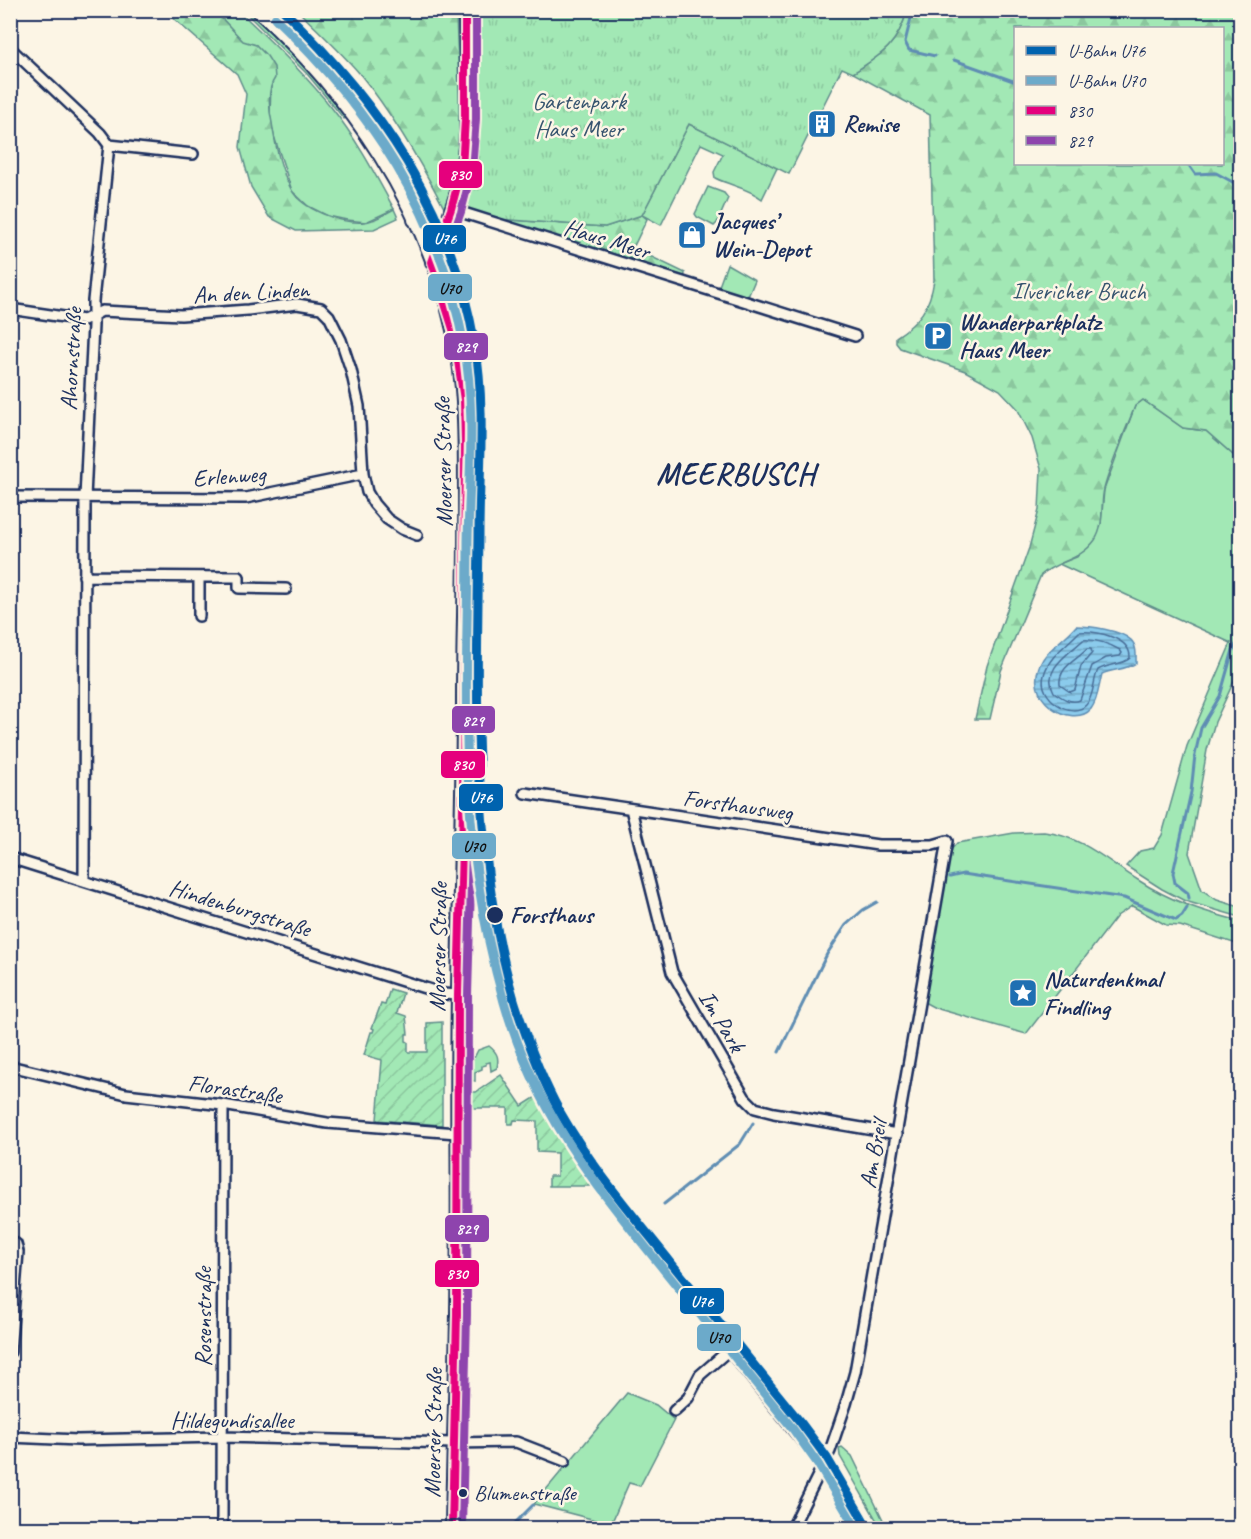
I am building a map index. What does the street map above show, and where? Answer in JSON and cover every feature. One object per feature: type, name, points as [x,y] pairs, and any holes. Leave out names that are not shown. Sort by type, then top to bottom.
[{"type":"main road","name":"Moerser Straße","points":[[257,10],[290,40],[354,116],[381,158],[414,220],[432,262],[453,329],[464,400],[466,537],[458,995],[457,1314],[452,1528]]},
{"type":"main road","points":[[432,262],[459,185],[464,153],[465,10]]},
{"type":"main road","points":[[414,220],[439,224],[446,222]]},
{"type":"street","points":[[10,48],[100,133],[109,145],[193,154]]},
{"type":"street","name":"Ahornstraße","points":[[84,881],[85,498],[93,301],[109,145]]},
{"type":"street","name":"Haus Meer","points":[[451,210],[855,336]]},
{"type":"street","name":"An den Linden","points":[[10,309],[84,320],[102,311],[181,315],[297,304],[321,308],[329,315],[341,340],[351,370],[359,406],[363,474]]},
{"type":"street","points":[[363,474],[367,492],[387,519],[417,535]]},
{"type":"street","name":"Erlenweg","points":[[10,497],[246,498],[363,474]]},
{"type":"street","points":[[84,576],[239,577],[239,588],[286,589]]},
{"type":"street","points":[[199,577],[199,616]]},
{"type":"street","name":"Forsthausweg","points":[[525,793],[878,845],[933,845],[947,842]]},
{"type":"street","name":"Im Park","points":[[631,809],[672,972],[745,1098],[755,1108],[774,1113],[897,1134]]},
{"type":"street","name":"Am Breil","points":[[792,1528],[822,1469],[836,1435],[855,1372],[947,842]]},
{"type":"street","name":"Hindenburgstraße","points":[[10,858],[365,967],[444,994],[458,995]]},
{"type":"street","name":"Florastraße","points":[[10,1066],[126,1094],[223,1105],[327,1123],[457,1133]]},
{"type":"street","name":"Rosenstraße","points":[[223,1105],[222,1522],[225,1528]]},
{"type":"street","points":[[10,1241],[16,1244],[18,1251],[10,1352]]},
{"type":"street","points":[[674,1411],[688,1398],[700,1375],[729,1350],[822,1469]]},
{"type":"street","name":"Hildegundisallee","points":[[10,1437],[78,1440],[222,1437],[453,1443],[516,1442],[565,1461]]},
{"type":"green space","points":[[165,11],[215,11],[243,41],[256,45],[267,56],[274,67],[275,78],[271,88],[270,106],[277,148],[284,174],[296,197],[323,214],[345,221],[368,222],[394,209],[398,218],[374,229],[296,231],[269,217],[251,187],[240,147],[246,94],[237,74]]},
{"type":"green space","points":[[215,11],[239,11],[309,81],[349,131],[394,209],[366,222],[347,220],[328,216],[308,206],[292,191],[270,116],[271,84],[256,45],[243,42]]},
{"type":"green space","points":[[244,11],[249,11],[311,73],[347,118],[344,119],[308,75]]},
{"type":"green space","points":[[298,11],[456,11],[459,137],[451,186],[444,208],[406,139],[384,106],[360,74]]},
{"type":"green space","name":"Gartenpark Haus Meer","points":[[479,11],[907,11],[898,33],[887,48],[853,73],[842,68],[789,174],[689,124],[642,215],[605,227],[485,218],[472,213],[466,204],[476,160]]},
{"type":"green space","name":"Ilvericher Bruch","points":[[907,11],[1240,11],[1240,461],[1206,431],[1183,428],[1143,400],[1135,406],[1107,479],[1098,534],[1083,552],[1041,575],[1001,671],[990,719],[975,719],[987,666],[1029,548],[1039,510],[1041,469],[1032,438],[1017,408],[1000,390],[965,371],[900,348],[896,343],[896,337],[911,326],[922,313],[930,299],[934,280],[930,115],[853,73],[887,48],[898,33]]},
{"type":"green space","points":[[689,124],[777,168],[762,199],[751,192],[715,178],[714,172],[723,154],[701,144],[661,225],[642,215]]},
{"type":"green space","points":[[708,187],[724,193],[728,198],[714,226],[695,214]]},
{"type":"green space","points":[[642,215],[647,219],[633,248],[685,273],[684,282],[485,218],[605,227]]},
{"type":"green space","points":[[727,264],[755,280],[747,299],[718,289]]},
{"type":"green space","points":[[1143,400],[1183,428],[1206,431],[1240,461],[1240,668],[1215,722],[1207,750],[1189,853],[1202,890],[1217,900],[1240,907],[1240,917],[1185,901],[1126,866],[1140,851],[1154,848],[1162,835],[1187,746],[1231,643],[1059,564],[1077,557],[1101,524],[1104,490],[1135,406]]},
{"type":"green space","points":[[1014,833],[1058,834],[1094,850],[1127,873],[1175,900],[1200,910],[1240,921],[1240,945],[1180,926],[1166,925],[1132,906],[1117,916],[1026,1034],[935,1008],[924,1002],[949,852],[957,843]]},
{"type":"green space","points":[[390,989],[403,993],[397,1013],[406,1016],[408,1052],[427,1052],[427,1023],[442,1022],[442,1125],[377,1120],[382,1060],[364,1055],[381,1004],[385,1005]]},
{"type":"green space","points":[[489,1046],[497,1056],[497,1068],[491,1071],[490,1062],[486,1063],[482,1069],[475,1072],[475,1081],[470,1080],[471,1064],[478,1050]]},
{"type":"green space","points":[[501,1075],[522,1106],[536,1097],[598,1186],[549,1186],[549,1176],[557,1176],[557,1153],[537,1152],[537,1121],[514,1120],[513,1124],[508,1124],[508,1108],[470,1108],[471,1092],[476,1092]]},
{"type":"green space","points":[[627,1393],[656,1405],[674,1420],[640,1486],[629,1483],[611,1524],[534,1504]]},
{"type":"green space","points":[[842,1447],[852,1456],[887,1528],[881,1528],[840,1456],[839,1448]]},
{"type":"water","points":[[1076,626],[1105,629],[1131,640],[1136,651],[1136,663],[1102,674],[1097,697],[1091,709],[1083,715],[1072,716],[1051,707],[1042,698],[1037,687],[1037,673],[1047,654]]},
{"type":"waterway","points":[[913,10],[905,42],[909,50],[935,56]]},
{"type":"waterway","points":[[954,60],[1014,81]]},
{"type":"waterway","points":[[1189,165],[1195,174],[1216,173],[1240,186]]},
{"type":"waterway","points":[[1189,898],[1188,893],[1175,883],[1173,873],[1191,792],[1195,755],[1201,728],[1220,696],[1233,650],[1240,637]]},
{"type":"waterway","points":[[950,877],[963,874],[1124,898],[1176,920],[1187,908]]},
{"type":"waterway","points":[[779,1052],[827,954],[846,925],[863,910],[877,902]]},
{"type":"waterway","points":[[664,1204],[740,1144],[753,1123]]},
{"type":"waterway","points":[[510,1528],[533,1505]]},
{"type":"metro line","name":"U76","points":[[283,10],[351,83],[407,162],[430,204],[449,249],[464,295],[475,345],[480,392],[478,711],[483,829],[500,946],[515,1003],[530,1045],[553,1099],[585,1152],[628,1209],[801,1423],[827,1458],[868,1528]]},
{"type":"metro line","name":"U70","points":[[275,18],[342,89],[397,166],[438,250],[453,296],[468,369],[471,418],[466,689],[470,805],[477,872],[488,937],[504,1002],[517,1042],[550,1113],[591,1176],[638,1238],[793,1429],[818,1464],[856,1528]]},
{"type":"transit line","name":"830","points":[[452,1528],[457,1314],[458,995],[463,808],[465,443],[464,400],[453,329],[432,262],[451,209],[462,168],[465,119],[465,10]]},
{"type":"transit line","name":"829","points":[[462,1528],[467,1314],[468,995],[473,808],[475,443],[474,399],[463,327],[443,262],[461,212],[472,170],[476,119],[476,10]]},
{"type":"place","name":"Remise","points":[[822,124]]},
{"type":"place","name":"Jacques’ Wein-Depot","points":[[692,235]]},
{"type":"place","name":"Wanderparkplatz Haus Meer","points":[[938,336]]},
{"type":"place","name":"Forsthaus","points":[[495,915]]},
{"type":"place","name":"Naturdenkmal Findling","points":[[1023,993]]},
{"type":"place","name":"Blumenstraße","points":[[463,1493]]},
{"type":"district","name":"MEERBUSCH","points":[[736,474]]}]
